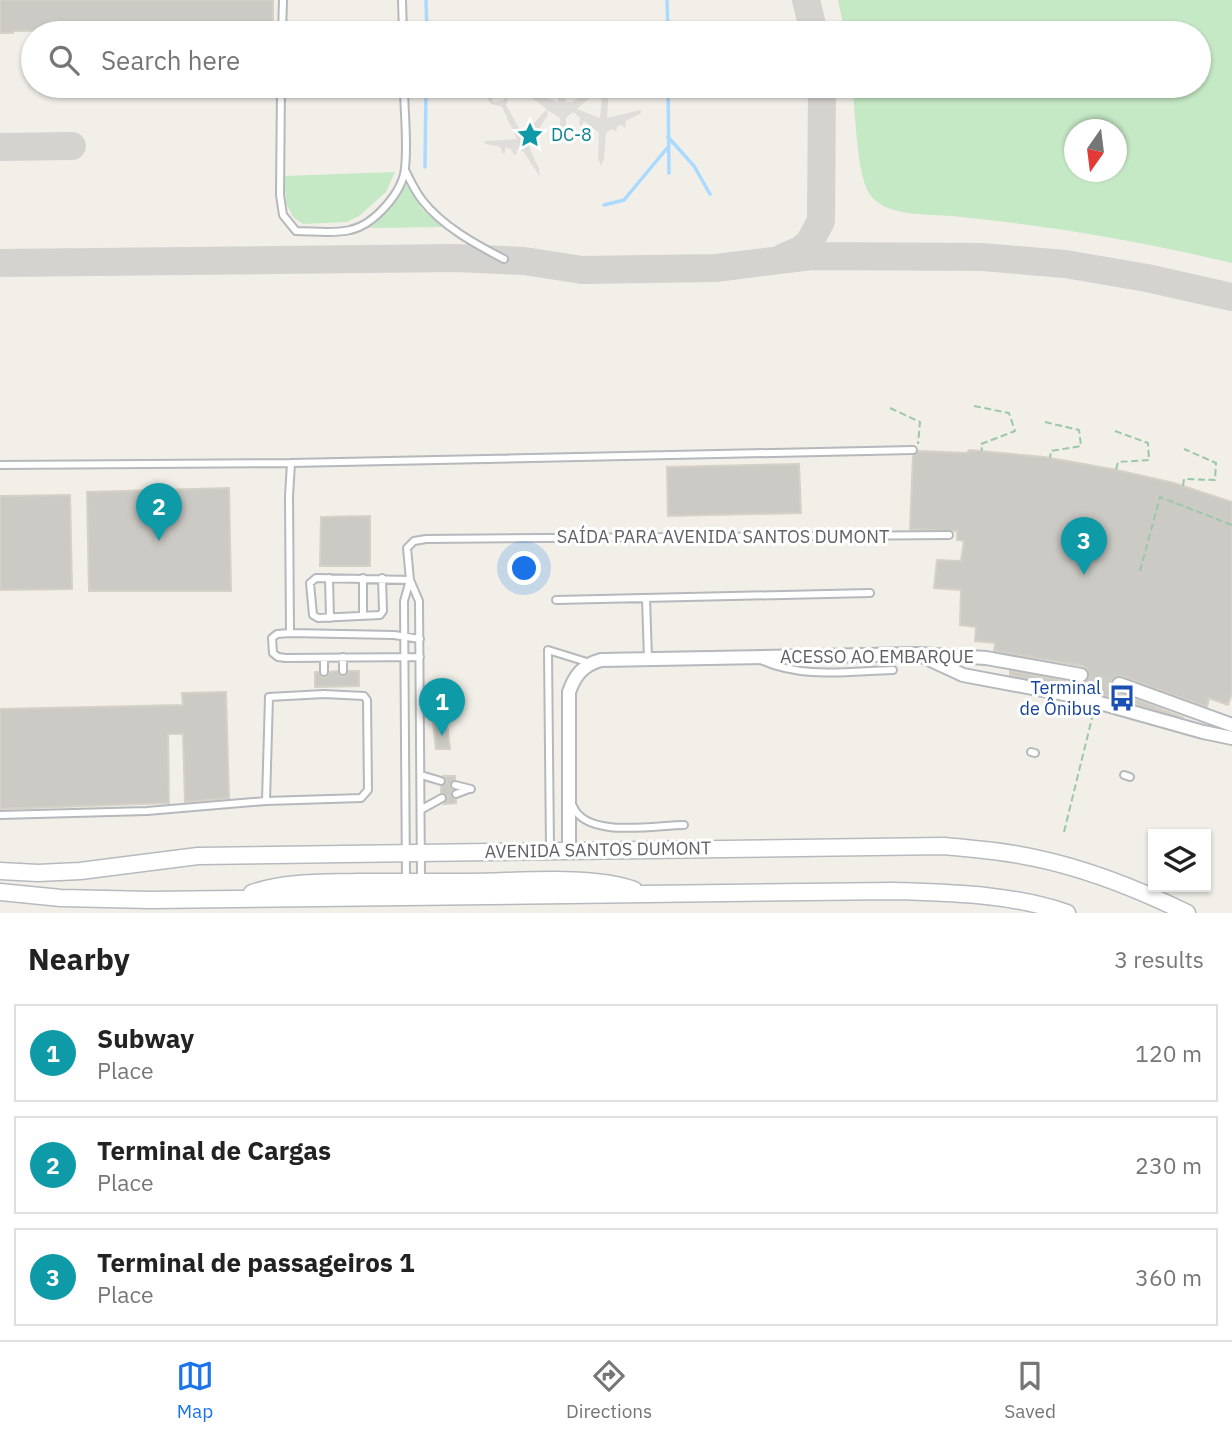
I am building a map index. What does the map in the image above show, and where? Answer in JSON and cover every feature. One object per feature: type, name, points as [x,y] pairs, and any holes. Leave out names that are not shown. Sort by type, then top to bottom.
[{"type":"main road","name":"AVENIDA SANTOS DUMONT","points":[[0,871],[38,873],[92,870],[198,856],[944,846],[1034,857],[1110,879],[1187,913]]},
{"type":"main road","points":[[550,850],[550,872],[565,881]]},
{"type":"main road","points":[[0,892],[74,898],[237,899],[565,881],[620,885],[646,894]]},
{"type":"main road","points":[[237,899],[267,888],[286,885],[414,882],[439,889],[646,894],[895,891],[977,896],[1067,913]]},
{"type":"street","name":"ACESSO AO EMBARQUE","points":[[590,663],[601,660],[918,654],[986,658],[1081,675]]},
{"type":"street","points":[[918,654],[963,675],[1075,696],[1232,738]]},
{"type":"street","points":[[569,850],[569,692],[573,679],[590,663]]},
{"type":"street","points":[[1119,684],[1232,725]]},
{"type":"lane","points":[[282,21],[283,0]]},
{"type":"lane","points":[[402,0],[403,21]]},
{"type":"lane","points":[[281,98],[279,195],[283,215],[296,231],[349,231],[364,225],[390,202],[405,170],[404,98]]},
{"type":"lane","points":[[405,170],[431,210],[457,232],[504,259]]},
{"type":"lane","points":[[0,465],[291,463],[913,450]]},
{"type":"lane","points":[[290,633],[291,463]]},
{"type":"lane","name":"SAÍDA PARA AVENIDA SANTOS DUMONT","points":[[410,580],[407,548],[414,541],[426,539],[949,535]]},
{"type":"lane","points":[[382,578],[383,611],[380,615],[318,618],[313,615],[310,583],[316,578],[382,578],[410,580]]},
{"type":"lane","points":[[329,578],[330,618]]},
{"type":"lane","points":[[363,578],[363,616]]},
{"type":"lane","points":[[410,580],[404,601],[404,657],[414,882]]},
{"type":"lane","points":[[410,580],[419,601],[420,639],[422,809],[414,852],[414,882]]},
{"type":"lane","points":[[556,600],[870,593]]},
{"type":"lane","points":[[646,598],[648,659]]},
{"type":"lane","points":[[420,639],[404,636],[290,633],[277,634],[272,638],[273,653],[278,657],[420,657]]},
{"type":"lane","points":[[550,850],[548,650],[590,663]]},
{"type":"lane","points":[[343,657],[343,671]]},
{"type":"lane","points":[[755,657],[777,667],[804,673],[893,670]]},
{"type":"lane","points":[[324,658],[324,672]]},
{"type":"lane","points":[[342,686],[342,695]]},
{"type":"lane","points":[[0,815],[147,811],[266,801],[362,798],[366,795],[367,700],[364,696],[342,695],[324,690],[269,697],[266,801]]},
{"type":"lane","points":[[421,775],[441,781]]},
{"type":"lane","points":[[455,785],[471,789],[456,793]]},
{"type":"lane","points":[[422,809],[442,798]]},
{"type":"lane","points":[[569,798],[583,820],[597,826],[684,825]]},
{"type":"path","points":[[974,406],[1009,413],[1015,431],[982,444],[982,451]]},
{"type":"path","points":[[890,408],[920,422],[918,442]]},
{"type":"path","points":[[1045,422],[1079,430],[1081,446],[1051,451],[1050,458]]},
{"type":"path","points":[[1115,431],[1148,443],[1149,460],[1118,462],[1116,470]]},
{"type":"path","points":[[1183,486],[1184,480],[1215,480],[1216,463],[1184,449]]},
{"type":"path","points":[[1140,571],[1160,496],[1232,525]]},
{"type":"path","points":[[1064,832],[1093,713]]},
{"type":"shaded area","points":[[487,98],[492,98],[493,102],[508,98],[506,105],[523,135],[547,109],[532,98],[546,98],[558,102],[558,98],[566,98],[566,102],[572,102],[579,98],[589,98],[577,109],[600,118],[602,98],[608,98],[607,118],[641,110],[641,113],[626,121],[625,128],[622,124],[617,127],[616,132],[612,129],[606,133],[601,166],[598,158],[599,133],[593,128],[591,132],[588,131],[589,125],[584,121],[582,126],[579,125],[580,118],[573,112],[566,118],[564,142],[560,118],[547,110],[548,115],[540,127],[544,133],[541,135],[538,131],[535,137],[537,141],[533,141],[529,147],[540,177],[523,151],[516,150],[517,154],[514,155],[511,149],[505,148],[503,154],[500,147],[485,144],[484,141],[517,139],[502,107],[491,104]]},
{"type":"green space","points":[[838,0],[1232,0],[1232,263],[1058,229],[898,211],[878,203],[871,196],[862,175],[853,98],[1211,98],[1211,21],[842,21]]},
{"type":"green space","points":[[395,172],[386,192],[359,216],[347,222],[303,224],[293,217],[286,203],[284,176]]},
{"type":"green space","points":[[406,184],[422,209],[442,227],[369,228],[390,208]]},
{"type":"building","points":[[0,0],[273,0],[273,21],[21,21],[21,31],[0,33]]},
{"type":"building","points":[[969,450],[1044,457],[1112,469],[1174,483],[1232,502],[1232,693],[1228,705],[1209,698],[1207,707],[1121,676],[1111,680],[1111,686],[1116,692],[1184,718],[1077,688],[1010,675],[1010,671],[1080,684],[1090,676],[1083,666],[994,651],[995,643],[975,641],[976,627],[960,625],[961,590],[934,588],[937,560],[961,561],[964,541],[957,540],[957,531],[910,529],[913,456],[919,451],[967,453]]},
{"type":"building","points":[[799,464],[801,513],[668,516],[667,467]]},
{"type":"building","points":[[229,488],[231,591],[89,591],[87,492]]},
{"type":"building","points":[[70,495],[72,589],[0,590],[0,496]]},
{"type":"building","points":[[370,516],[370,566],[320,566],[321,517]]},
{"type":"building","points":[[337,671],[344,677],[349,671],[359,671],[359,686],[315,687],[315,672],[325,678],[330,672]]},
{"type":"building","points":[[226,692],[229,798],[185,802],[183,734],[168,734],[169,803],[0,809],[0,709],[183,705],[182,693]]},
{"type":"building","points":[[433,722],[447,723],[450,749],[436,749]]},
{"type":"building","points":[[444,776],[455,776],[449,786],[456,803],[444,804],[448,797],[441,792],[441,787],[447,782]]},
{"type":"waterway","points":[[426,0],[427,21]]},
{"type":"waterway","points":[[667,0],[668,21]]},
{"type":"waterway","points":[[425,167],[426,98]]},
{"type":"waterway","points":[[668,98],[669,173]]},
{"type":"waterway","points":[[668,137],[694,166],[710,194]]},
{"type":"waterway","points":[[604,205],[624,200],[668,147]]},
{"type":"taxiway","points":[[806,0],[811,21]]},
{"type":"taxiway","points":[[784,257],[809,243],[821,221],[822,98]]},
{"type":"taxiway","points":[[0,147],[72,146]]},
{"type":"taxiway","points":[[0,263],[457,258],[524,261],[582,270],[716,268],[812,256],[982,257],[1065,264],[1147,278],[1232,297]]},
{"type":"tunnel","points":[[1081,675],[1119,684]]},
{"type":"place","name":"DC-8","points":[[530,135]]},
{"type":"place","name":"Terminal de Cargas","points":[[159,541]]},
{"type":"place","name":"Terminal de passageiros 1","points":[[1084,575]]},
{"type":"place","name":"Terminal de Ônibus","points":[[1122,698]]},
{"type":"place","name":"Subway","points":[[442,736]]}]
